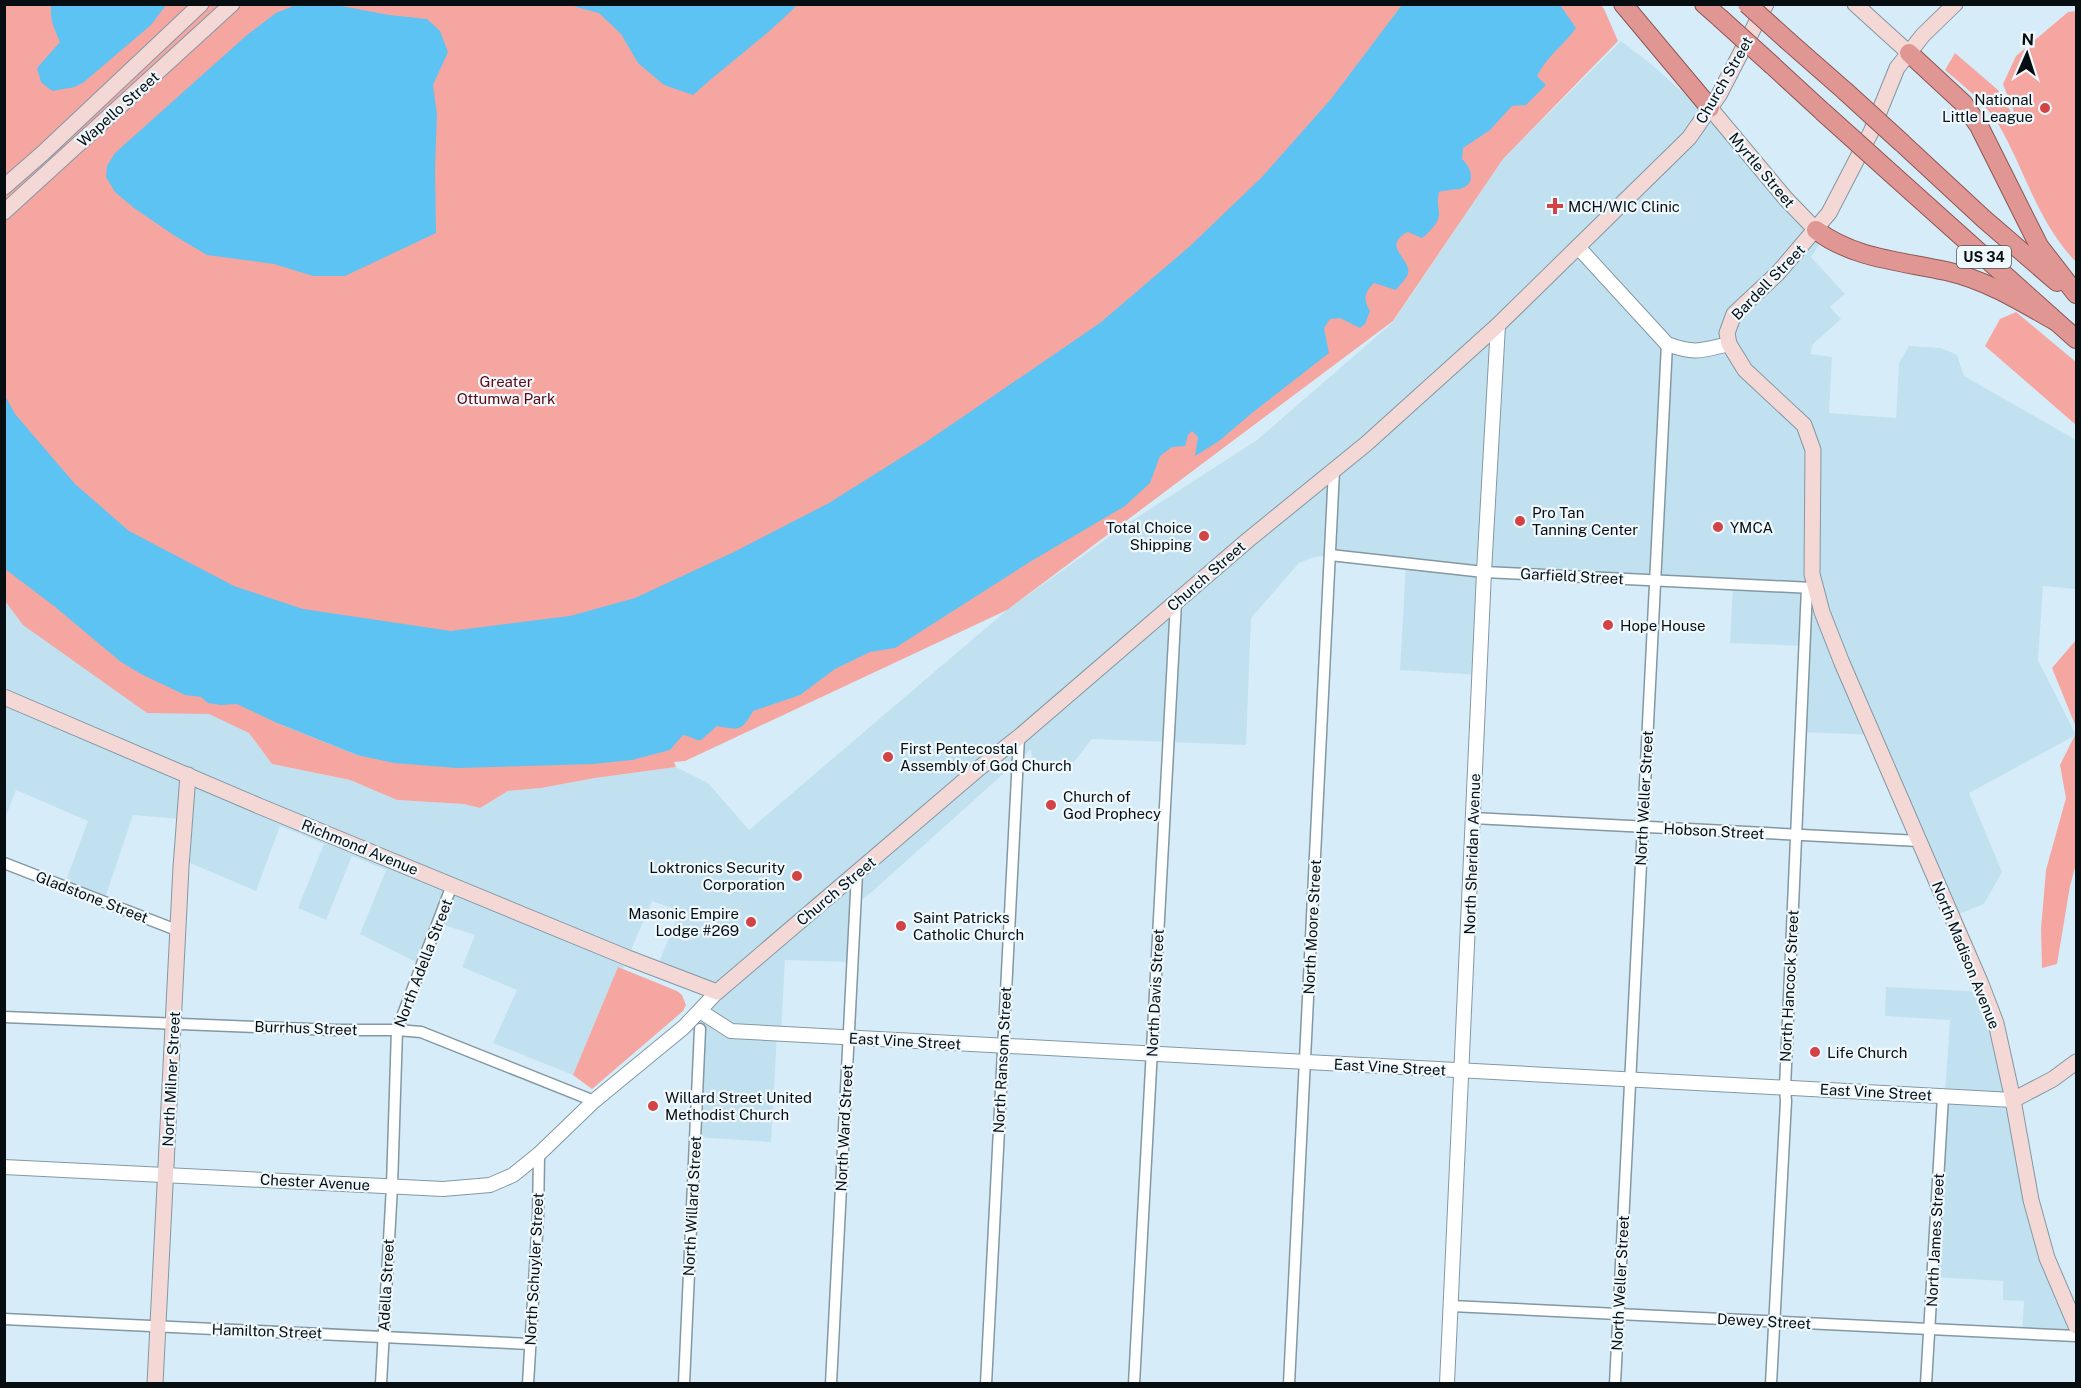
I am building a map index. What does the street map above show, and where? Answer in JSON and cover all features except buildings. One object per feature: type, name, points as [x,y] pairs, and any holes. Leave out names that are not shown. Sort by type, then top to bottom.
[{"type":"highway","points":[[1623,4],[1710,108]]},
{"type":"highway","name":"US 34","points":[[1704,4],[2076,339]]},
{"type":"highway","name":"US 34","points":[[1747,4],[1984,219],[2076,299]]},
{"type":"highway","points":[[1909,53],[1963,103],[1979,126],[2039,246],[2076,294]]},
{"type":"highway","points":[[1816,230],[1858,253],[1947,271],[1981,282],[2010,295],[2055,321]]},
{"type":"main road","name":"Wapello Street","points":[[4,187],[201,4]]},
{"type":"main road","name":"Wapello Street","points":[[4,212],[232,4]]},
{"type":"main road","name":"Church Street","points":[[717,992],[1248,540],[1415,401],[1498,325],[1689,138],[1719,95],[1766,4]]},
{"type":"main road","points":[[1855,4],[1909,53]]},
{"type":"main road","name":"Bardell Street","points":[[1729,344],[1727,333],[1734,314],[1778,273],[1829,213],[1871,132],[1897,68],[1923,35],[1955,4]]},
{"type":"main road","name":"Myrtle Street","points":[[1710,108],[1786,199],[1816,230]]},
{"type":"main road","name":"North Hancock Street","points":[[1729,344],[1744,370],[1804,425],[1814,450],[1811,588],[1842,663]]},
{"type":"main road","name":"North Madison Avenue","points":[[1842,663],[1996,1023],[2031,1200],[2047,1258],[2076,1326]]},
{"type":"main road","name":"Richmond Avenue","points":[[4,698],[628,958],[717,992]]},
{"type":"main road","name":"North Milner Street","points":[[155,1383],[181,867],[189,775]]},
{"type":"main road","points":[[2013,1100],[2053,1079],[2076,1062]]},
{"type":"street","points":[[1578,247],[1667,344],[1687,351],[1704,351],[1729,344]]},
{"type":"street","name":"North Sheridan Avenue","points":[[1447,1383],[1484,572],[1498,325]]},
{"type":"street","name":"North Weller Street","points":[[1615,1383],[1667,344]]},
{"type":"street","name":"North Moore Street","points":[[1289,1383],[1334,470]]},
{"type":"street","name":"Garfield Street","points":[[1330,555],[1484,572],[1811,588]]},
{"type":"street","name":"North Hancock Street","points":[[1771,1383],[1786,1101],[1796,835],[1811,588]]},
{"type":"street","name":"North Davis Street","points":[[1134,1383],[1176,602]]},
{"type":"street","name":"North Ransom Street","points":[[986,1383],[1019,737]]},
{"type":"street","name":"Hobson Street","points":[[1473,818],[1919,841]]},
{"type":"street","name":"Gladstone Street","points":[[4,863],[179,931]]},
{"type":"street","name":"North Ward Street","points":[[831,1383],[857,873]]},
{"type":"street","name":"North Adella Street","points":[[392,1186],[397,1030],[452,885]]},
{"type":"street","name":"Church Street","points":[[594,1101],[684,1027],[717,992]]},
{"type":"street","name":"East Vine Street","points":[[700,1011],[731,1032],[2013,1100]]},
{"type":"street","name":"Burrhus Street","points":[[4,1017],[421,1032],[594,1101]]},
{"type":"street","name":"North Willard Street","points":[[684,1383],[700,1029]]},
{"type":"street","name":"North James Street","points":[[1926,1383],[1943,1096]]},
{"type":"street","name":"Chester Avenue","points":[[4,1167],[443,1189],[490,1185],[513,1176],[594,1101]]},
{"type":"street","name":"North Schuyler Street","points":[[528,1383],[538,1216],[539,1154]]},
{"type":"street","name":"Adella Street","points":[[381,1383],[392,1186]]},
{"type":"street","name":"Dewey Street","points":[[1451,1306],[2076,1336]]},
{"type":"street","name":"Hamilton Street","points":[[4,1319],[530,1344]]},
{"type":"shaded area","points":[[1621,41],[1651,64],[1699,107],[1819,245],[1811,257],[1845,294],[1830,307],[1841,319],[1812,345],[1811,354],[1832,357],[1829,413],[1896,418],[1899,363],[1909,346],[1941,348],[1957,355],[1964,376],[2076,440],[2076,589],[2043,586],[2038,660],[2076,735],[1969,793],[2002,872],[1984,904],[1951,917],[1873,735],[1801,732],[1804,646],[1730,643],[1733,584],[1484,572],[1480,675],[1400,670],[1406,563],[1330,555],[1314,557],[1299,563],[1251,618],[1246,745],[1092,739],[1074,762],[1032,760],[1031,749],[850,909],[848,962],[785,960],[781,1034],[777,1034],[771,1142],[695,1137],[700,1011],[717,992],[658,970],[680,911],[652,901],[623,969],[618,967],[573,1075],[493,1043],[517,990],[462,967],[475,935],[438,923],[422,965],[360,934],[386,870],[352,856],[326,920],[298,908],[324,844],[280,826],[256,891],[190,863],[192,820],[133,815],[104,901],[64,886],[88,821],[16,790],[5,818],[5,601],[147,713],[209,713],[249,733],[272,764],[350,780],[397,800],[464,804],[480,808],[507,791],[541,788],[676,767],[708,783],[749,830],[1007,610],[1130,522],[1257,440],[1393,322],[1503,159]]},
{"type":"shaded area","points":[[1886,987],[1984,992],[2031,1200],[2076,1336],[2022,1334],[2024,1301],[2003,1300],[2003,1281],[1932,1277],[1950,1020],[1885,1016]]},
{"type":"green space","name":"Greater Ottumwa Park","points":[[1600,4],[1618,41],[1503,159],[1393,321],[1007,610],[685,761],[674,762],[676,767],[508,791],[480,808],[464,804],[397,800],[350,780],[272,764],[249,733],[209,714],[147,713],[23,625],[5,601],[4,5]],"holes":[[[277,723],[412,764],[357,755]]]},
{"type":"green space","name":"National Little League","points":[[2076,11],[2076,262],[2041,213],[2007,140],[1992,114],[1945,70],[1955,53],[1998,90],[2020,127],[2003,84],[2016,56],[2068,12]]},
{"type":"green space","points":[[2016,312],[2076,362],[2076,425],[1985,346],[2000,319]]},
{"type":"green space","points":[[2076,640],[2076,727],[2052,668]]},
{"type":"green space","points":[[2076,733],[2076,864],[2057,964],[2042,968],[2041,929],[2046,870],[2066,798],[2060,765]]},
{"type":"green space","points":[[618,967],[677,991],[682,995],[686,1005],[683,1011],[592,1089],[573,1075]]},
{"type":"water","points":[[51,4],[166,5],[151,25],[84,82],[75,87],[52,91],[41,82],[37,68],[60,42],[52,20]]},
{"type":"water","points":[[296,5],[336,5],[389,15],[427,19],[440,31],[448,52],[433,85],[437,115],[436,233],[345,276],[313,276],[274,264],[207,255],[134,208],[115,192],[106,177],[107,166],[115,153],[247,35],[276,13]]},
{"type":"water","points":[[574,5],[797,5],[693,95],[664,85],[638,63],[621,34],[599,13]]},
{"type":"water","points":[[1402,5],[1560,5],[1576,28],[1545,63],[1537,76],[1546,85],[1526,105],[1512,106],[1490,130],[1463,148],[1462,159],[1471,176],[1468,184],[1459,189],[1439,192],[1438,220],[1422,238],[1408,232],[1400,237],[1397,247],[1406,263],[1408,274],[1396,290],[1374,283],[1366,293],[1366,303],[1370,311],[1365,324],[1360,328],[1340,318],[1330,319],[1324,328],[1329,353],[1219,441],[1195,456],[1198,437],[1192,431],[1188,435],[1185,446],[1172,447],[1160,456],[1150,483],[1125,506],[1028,563],[895,648],[870,652],[835,669],[800,695],[753,711],[746,723],[739,728],[717,726],[701,740],[683,735],[670,750],[632,760],[593,764],[457,768],[394,763],[357,755],[277,723],[237,704],[208,703],[201,697],[185,695],[141,674],[121,662],[5,569],[5,396],[15,414],[75,484],[129,531],[234,586],[303,609],[451,631],[570,616],[635,598],[734,552],[829,503],[926,442],[1100,323],[1189,247],[1262,177],[1331,99]]},
{"type":"place","name":"National Little League","points":[[2045,108]]},
{"type":"place","name":"MCH/WIC Clinic","points":[[1555,206]]},
{"type":"place","name":"Pro Tan Tanning Center","points":[[1520,521]]},
{"type":"place","name":"YMCA","points":[[1718,527]]},
{"type":"place","name":"Total Choice Shipping","points":[[1204,536]]},
{"type":"place","name":"Hope House","points":[[1608,625]]},
{"type":"place","name":"First Pentecostal Assembly of God Church","points":[[888,757]]},
{"type":"place","name":"Church of God Prophecy","points":[[1051,805]]},
{"type":"place","name":"Loktronics Security Corporation","points":[[797,876]]},
{"type":"place","name":"Masonic Empire Lodge #269","points":[[751,922]]},
{"type":"place","name":"Saint Patricks Catholic Church","points":[[901,926]]},
{"type":"place","name":"Life Church","points":[[1815,1052]]},
{"type":"place","name":"Willard Street United Methodist Church","points":[[653,1106]]}]
